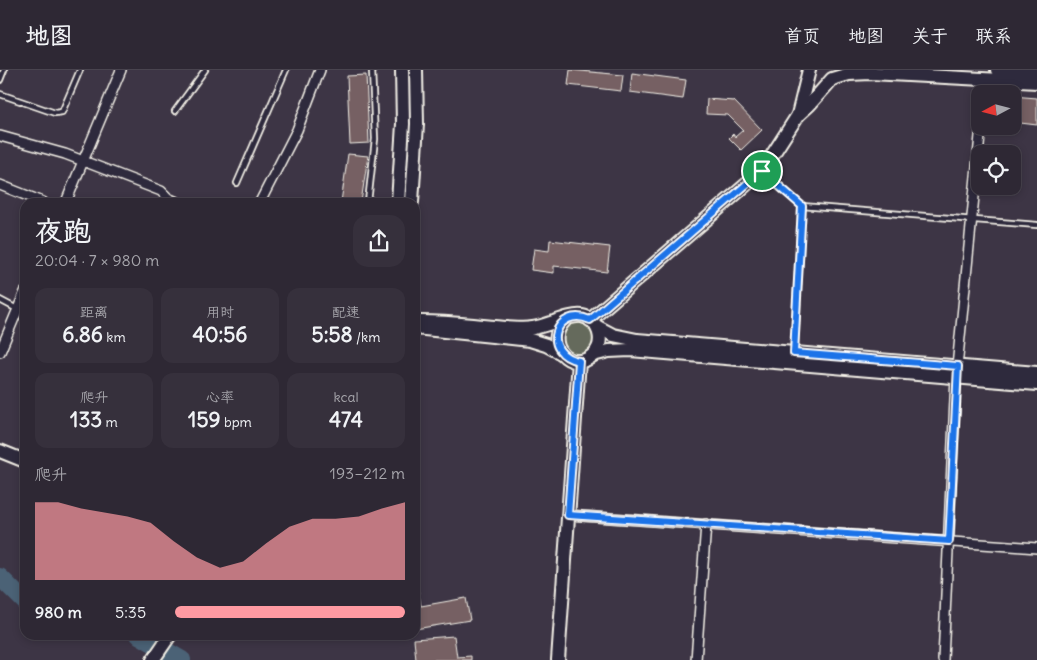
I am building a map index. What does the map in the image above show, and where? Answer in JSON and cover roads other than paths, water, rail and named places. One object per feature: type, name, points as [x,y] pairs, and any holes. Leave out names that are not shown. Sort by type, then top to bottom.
[{"type":"main road","points":[[398,198],[402,146],[402,70]]},
{"type":"main road","points":[[412,198],[417,132],[416,70]]},
{"type":"main road","points":[[810,70],[814,78],[823,82],[835,74],[872,73],[1037,82]]},
{"type":"main road","points":[[798,115],[810,70]]},
{"type":"main road","points":[[997,70],[1037,72]]},
{"type":"main road","points":[[593,323],[762,171],[798,115],[810,104],[835,74]]},
{"type":"main road","points":[[420,322],[432,321],[523,329],[565,320],[573,316],[582,316],[613,335],[629,339],[794,353],[957,372],[1037,384]]},
{"type":"main road","points":[[561,353],[556,344],[556,334],[559,326],[565,320]]},
{"type":"main road","points":[[593,323],[600,342],[593,355]]},
{"type":"main road","points":[[420,329],[530,340],[546,345],[569,359],[579,361],[609,351],[630,350],[957,372],[1037,373]]},
{"type":"main road","points":[[558,660],[579,361]]},
{"type":"main road","points":[[0,451],[20,459]]},
{"type":"main road","points":[[153,660],[167,640]]},
{"type":"street","points":[[68,198],[121,70]]},
{"type":"street","points":[[262,198],[298,130],[320,70]]},
{"type":"street","points":[[985,79],[985,85]]},
{"type":"street","points":[[943,660],[957,372],[980,135]]},
{"type":"street","points":[[0,136],[83,161],[161,191],[168,198]]},
{"type":"street","points":[[0,185],[33,198]]},
{"type":"street","points":[[0,352],[20,302]]},
{"type":"street","points":[[568,515],[1037,548]]},
{"type":"street","points":[[696,660],[706,524]]},
{"type":"lane","points":[[0,80],[4,70]]},
{"type":"lane","points":[[0,94],[55,113],[62,112],[80,70]]},
{"type":"lane","points":[[175,111],[205,70]]},
{"type":"lane","points":[[237,183],[286,70]]},
{"type":"lane","points":[[368,198],[375,139],[372,70]]},
{"type":"lane","points":[[762,171],[802,206],[1037,225]]},
{"type":"lane","points":[[794,353],[802,206]]},
{"type":"lane","points":[[0,300],[17,308]]},
{"type":"waterway","points":[[0,577],[20,597]]},
{"type":"waterway","points":[[148,640],[182,660]]}]
